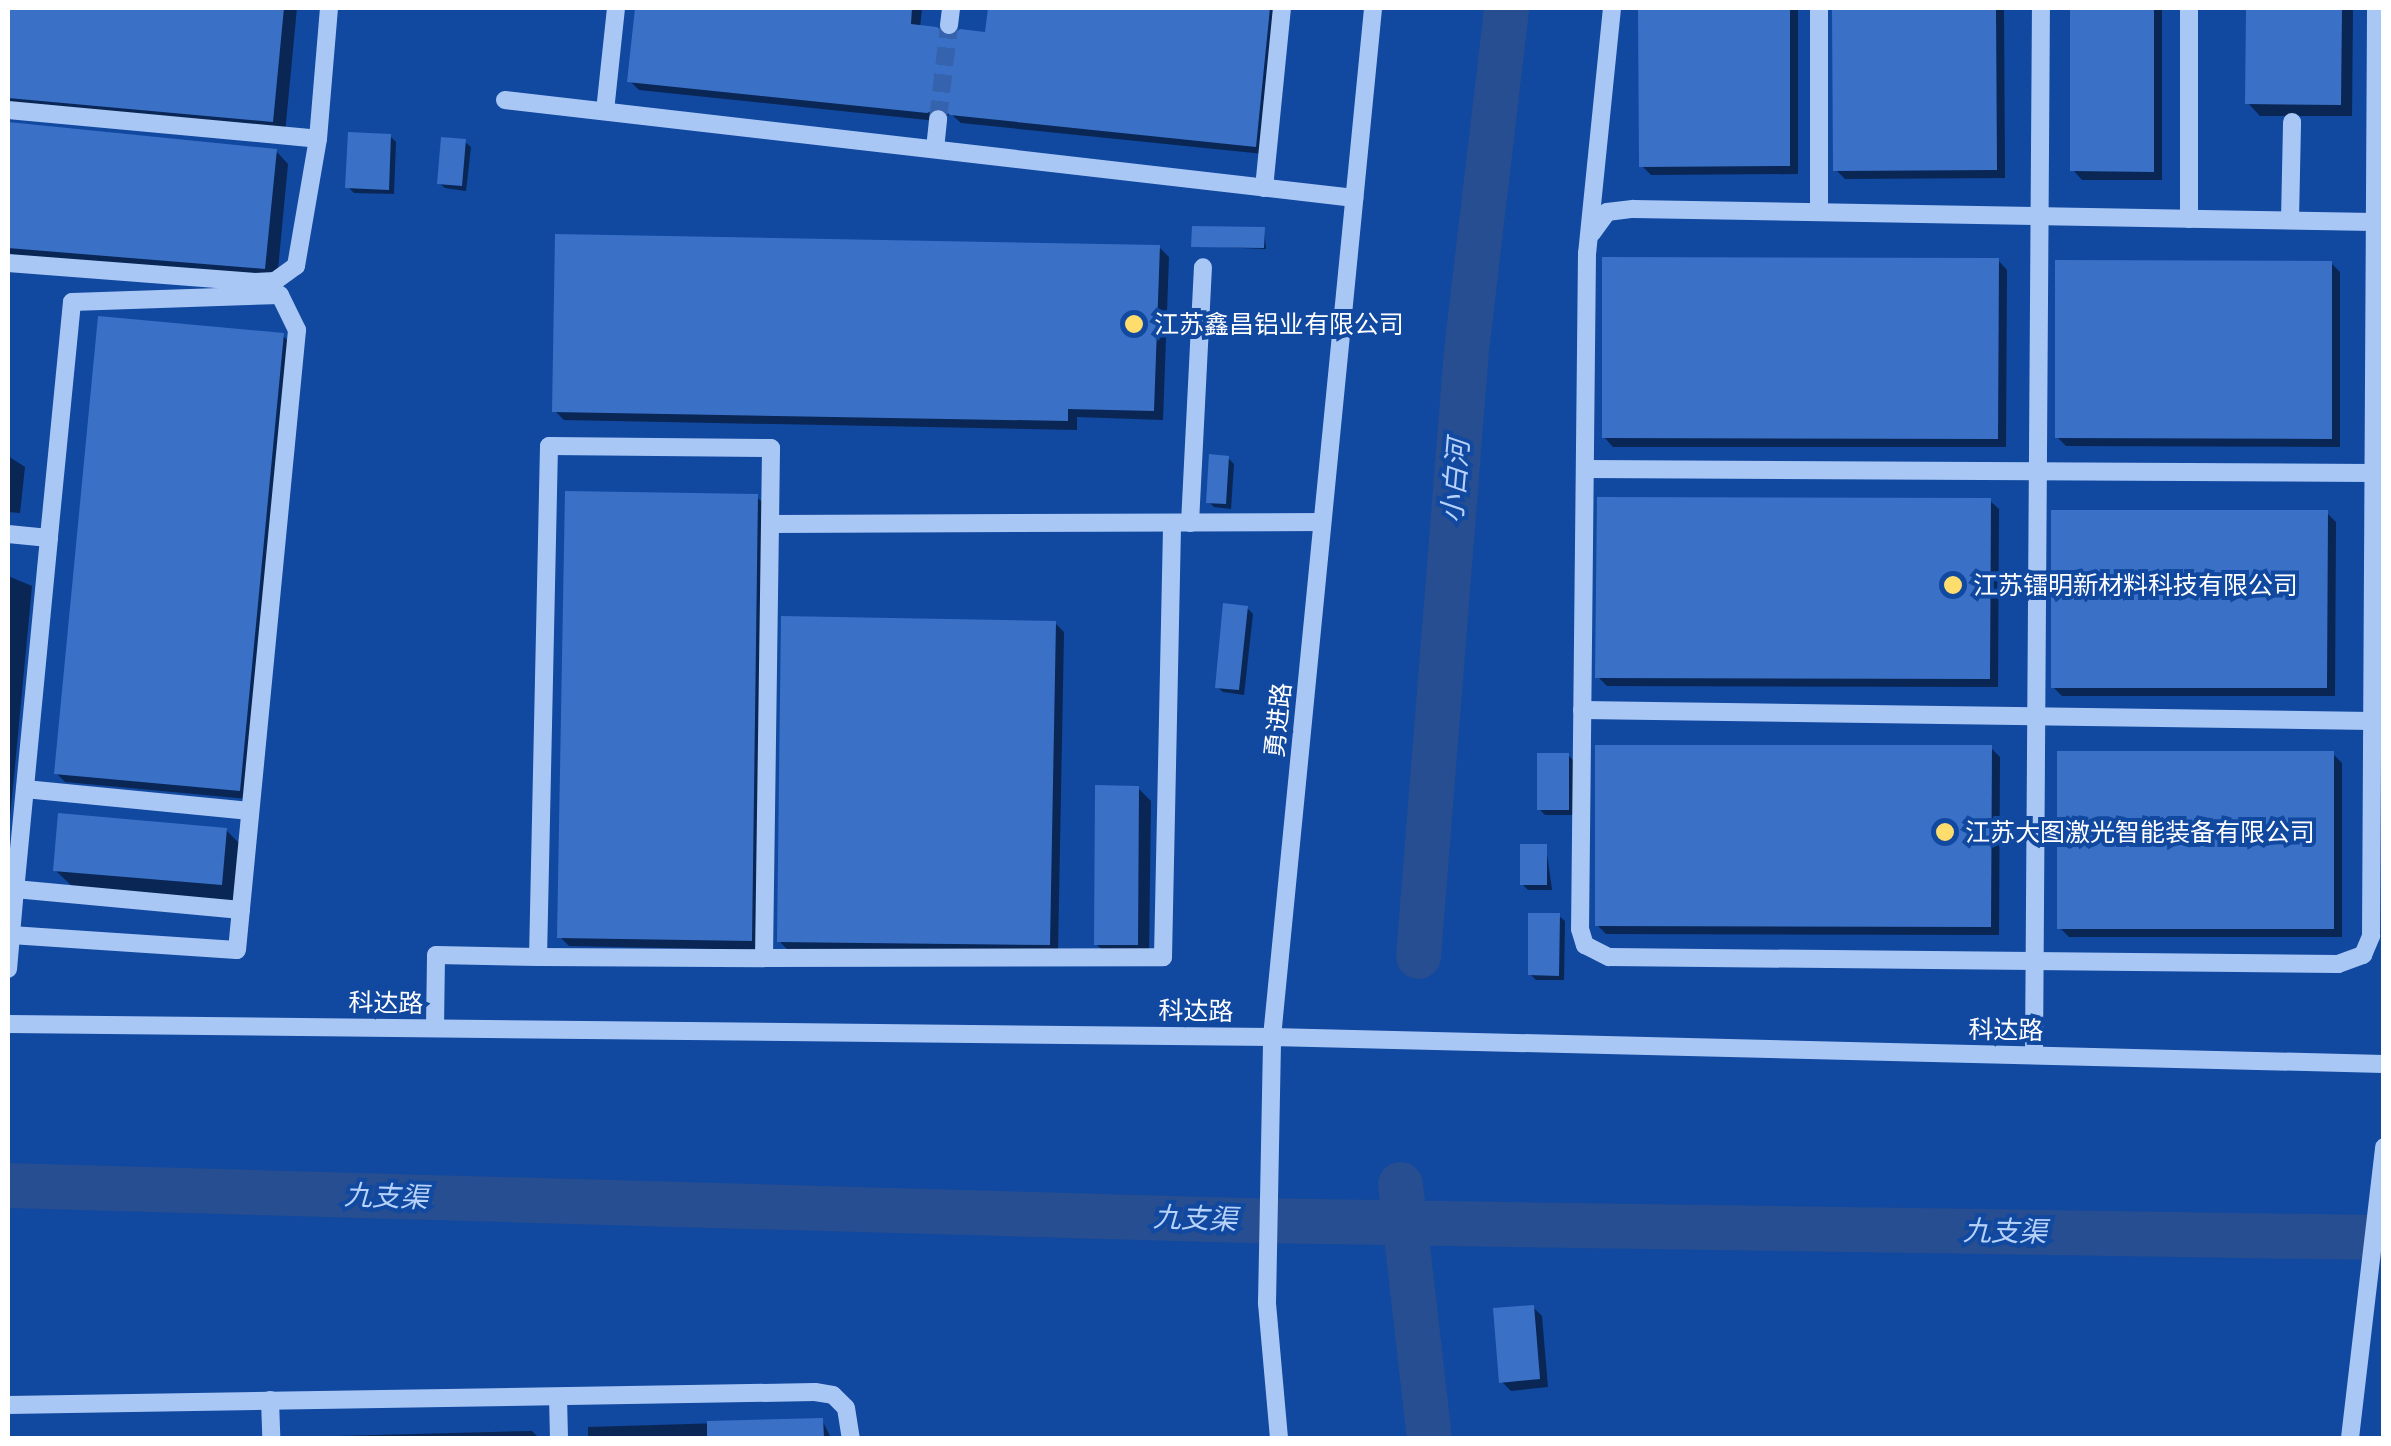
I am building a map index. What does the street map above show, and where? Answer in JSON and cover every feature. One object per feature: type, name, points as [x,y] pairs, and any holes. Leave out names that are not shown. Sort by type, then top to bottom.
[{"type":"street","points":[[8,263],[274,281],[296,266],[318,139],[329,8]]},
{"type":"street","points":[[606,111],[616,8]]},
{"type":"street","points":[[1264,188],[1282,8]]},
{"type":"street","name":"勇进路","points":[[1279,1438],[1267,1303],[1272,1037],[1372,8]]},
{"type":"street","points":[[1612,8],[1591,233],[1585,469],[1580,929],[1594,952],[2338,964],[2363,955],[2371,936],[2376,8]]},
{"type":"street","points":[[1819,8],[1820,212]]},
{"type":"street","points":[[2034,1055],[2040,8]]},
{"type":"street","points":[[2189,8],[2190,218]]},
{"type":"street","points":[[505,100],[1354,198]]},
{"type":"street","points":[[8,110],[318,139]]},
{"type":"street","points":[[935,149],[938,119]]},
{"type":"street","points":[[2290,220],[2292,122]]},
{"type":"street","points":[[1591,233],[1607,212],[1633,208],[2374,222]]},
{"type":"street","points":[[435,1028],[436,955],[1162,957],[1181,523],[1203,267]]},
{"type":"street","points":[[8,970],[9,935],[72,302],[280,295],[290,304],[297,330],[237,950],[9,935]]},
{"type":"street","points":[[538,958],[549,446],[770,448],[764,958]]},
{"type":"street","points":[[1585,469],[2373,473]]},
{"type":"street","points":[[770,524],[1322,522]]},
{"type":"street","points":[[8,534],[49,538]]},
{"type":"street","points":[[1582,710],[2372,720]]},
{"type":"street","points":[[25,789],[250,810]]},
{"type":"street","points":[[15,888],[241,910]]},
{"type":"street","name":"科达路","points":[[8,1024],[1272,1037],[2384,1064]]},
{"type":"street","points":[[2350,1438],[2384,1147]]},
{"type":"street","points":[[8,1405],[834,1395],[846,1408],[851,1438]]},
{"type":"street","points":[[558,1397],[559,1438]]},
{"type":"street","points":[[270,1400],[271,1438]]},
{"type":"building","points":[[8,8],[284,8],[273,122],[8,98]]},
{"type":"building","points":[[635,8],[912,8],[911,24],[937,27],[949,37],[960,29],[985,32],[988,8],[1270,8],[1256,147],[950,115],[940,107],[927,113],[627,82]]},
{"type":"building","points":[[1638,8],[1790,8],[1790,166],[1639,167]]},
{"type":"building","points":[[1832,8],[1996,8],[1997,170],[1833,171]]},
{"type":"building","points":[[2070,8],[2154,8],[2154,172],[2070,171]]},
{"type":"building","points":[[2246,8],[2342,8],[2341,105],[2245,104]]},
{"type":"building","points":[[8,122],[277,149],[265,269],[8,248]]},
{"type":"building","points":[[348,132],[391,134],[389,190],[345,188]]},
{"type":"building","points":[[441,137],[466,139],[462,186],[437,184]]},
{"type":"building","points":[[1192,226],[1265,227],[1264,248],[1191,247]]},
{"type":"building","points":[[555,234],[1160,245],[1154,411],[1068,409],[1068,421],[552,412]]},
{"type":"building","points":[[1602,257],[1999,258],[1998,439],[1602,438]]},
{"type":"building","points":[[2055,260],[2332,261],[2332,439],[2055,438]]},
{"type":"building","points":[[98,316],[284,333],[240,791],[54,774]]},
{"type":"building","points":[[1209,454],[1229,456],[1226,504],[1206,503]]},
{"type":"building","points":[[565,491],[758,494],[752,941],[557,938]]},
{"type":"building","points":[[1597,497],[1991,498],[1990,679],[1595,678]]},
{"type":"building","points":[[2051,510],[2328,510],[2327,688],[2051,688]]},
{"type":"building","points":[[1223,603],[1248,606],[1239,690],[1215,688]]},
{"type":"building","points":[[781,616],[1056,621],[1050,945],[777,942]]},
{"type":"building","points":[[1595,745],[1992,745],[1991,927],[1595,926]]},
{"type":"building","points":[[2057,751],[2334,751],[2334,929],[2057,929]]},
{"type":"building","points":[[1537,753],[1569,753],[1569,810],[1537,810]]},
{"type":"building","points":[[1095,785],[1139,786],[1138,945],[1094,945]]},
{"type":"building","points":[[58,813],[227,828],[222,885],[53,871]]},
{"type":"building","points":[[1520,844],[1547,844],[1547,885],[1520,885]]},
{"type":"building","points":[[1528,913],[1560,913],[1559,976],[1528,975]]},
{"type":"building","points":[[1534,1305],[1540,1379],[1499,1383],[1493,1308]]},
{"type":"building","points":[[823,1418],[824,1438],[707,1438],[707,1421]]},
{"type":"waterway","name":"小白河","points":[[1418,956],[1466,350],[1506,8]]},
{"type":"waterway","points":[[1400,1184],[1429,1438]]},
{"type":"waterway","name":"九支渠","points":[[8,1185],[1245,1220],[2384,1237]]},
{"type":"tunnel","points":[[938,119],[949,25]]},
{"type":"place","name":"江苏鑫昌铝业有限公司","points":[[1134,324]]},
{"type":"place","name":"江苏镭明新材料科技有限公司","points":[[1953,585]]},
{"type":"place","name":"江苏大图激光智能装备有限公司","points":[[1945,832]]}]
